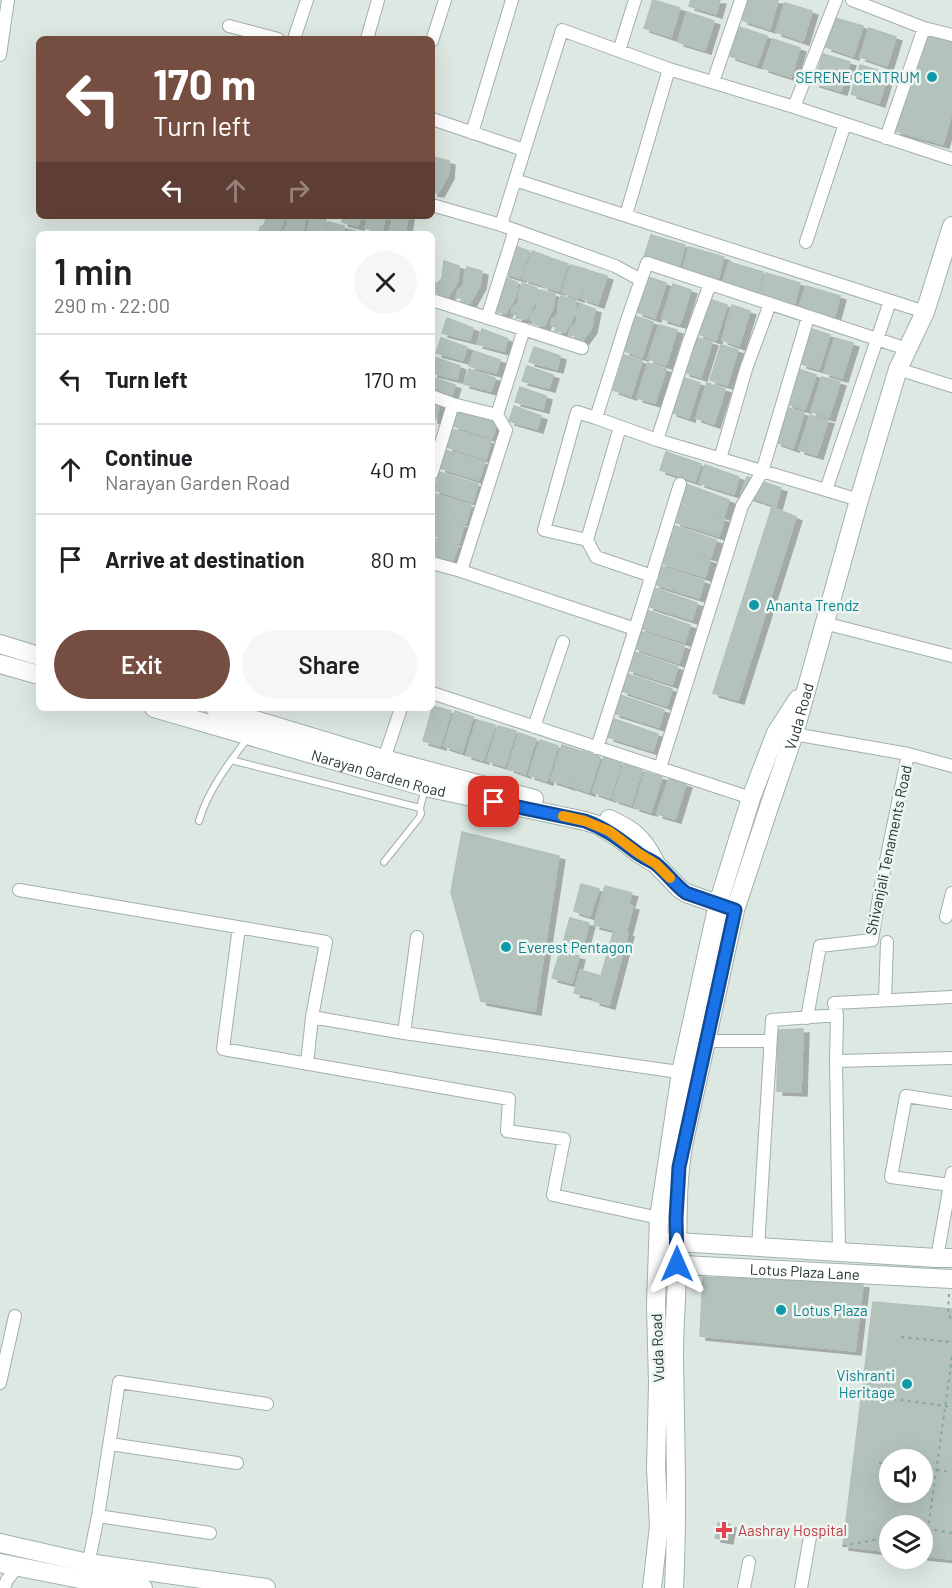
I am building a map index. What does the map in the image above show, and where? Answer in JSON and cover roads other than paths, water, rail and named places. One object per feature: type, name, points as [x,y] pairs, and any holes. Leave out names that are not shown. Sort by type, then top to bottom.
[{"type":"street","points":[[0,55],[8,0]]},
{"type":"street","points":[[295,36],[307,0]]},
{"type":"street","points":[[368,36],[378,0]]},
{"type":"street","points":[[434,36],[445,0]]},
{"type":"street","points":[[472,133],[512,0]]},
{"type":"street","points":[[620,51],[635,0]]},
{"type":"street","points":[[713,82],[741,0]]},
{"type":"street","points":[[794,107],[837,0]]},
{"type":"street","points":[[852,0],[924,28],[952,35]]},
{"type":"street","points":[[229,26],[267,36]]},
{"type":"street","points":[[886,138],[924,28]]},
{"type":"street","points":[[501,225],[562,30],[669,69],[952,159]]},
{"type":"street","points":[[626,215],[669,69]]},
{"type":"street","points":[[435,121],[524,150]]},
{"type":"street","points":[[806,242],[845,124]]},
{"type":"street","points":[[515,180],[917,310]]},
{"type":"street","points":[[435,206],[515,230],[615,266],[641,280]]},
{"type":"street","points":[[889,343],[917,310],[952,226]]},
{"type":"street","points":[[487,318],[515,230]]},
{"type":"street","points":[[596,418],[647,263],[889,343]]},
{"type":"street","points":[[657,440],[710,284]]},
{"type":"street","points":[[827,491],[889,343],[893,302]]},
{"type":"street","points":[[435,304],[582,348]]},
{"type":"street","points":[[720,459],[746,369],[770,304]]},
{"type":"street","points":[[660,768],[742,506],[762,472],[808,317]]},
{"type":"street","points":[[497,415],[524,329]]},
{"type":"street","points":[[807,685],[824,623],[851,498],[898,369],[889,343]]},
{"type":"street","points":[[898,369],[952,386]]},
{"type":"street","points":[[435,397],[497,415],[506,430],[461,571]]},
{"type":"street","points":[[435,463],[453,404]]},
{"type":"street","points":[[587,540],[544,530],[577,412],[657,440],[851,498]]},
{"type":"street","points":[[620,427],[587,540],[596,557],[652,576]]},
{"type":"street","points":[[597,748],[680,483]]},
{"type":"street","points":[[435,564],[636,629]]},
{"type":"street","points":[[824,623],[952,656]]},
{"type":"street","points":[[534,727],[563,642]]},
{"type":"street","points":[[0,644],[36,655]]},
{"type":"street","points":[[0,664],[36,674]]},
{"type":"street","name":"Vuda Road","points":[[690,1073],[706,1041],[727,907],[770,804],[794,734],[807,685]]},
{"type":"street","name":"Vuda Road","points":[[652,1588],[659,1526],[656,1467],[658,1243],[668,1218],[690,1073],[751,798],[776,733],[807,685]]},
{"type":"street","points":[[435,694],[751,798]]},
{"type":"street","name":"Narayan Garden Road","points":[[165,711],[250,735],[607,818],[623,826],[645,843],[656,864]]},
{"type":"street","name":"Narayan Garden Road","points":[[224,711],[380,766],[425,787],[598,825],[656,864]]},
{"type":"street","points":[[380,766],[400,711]]},
{"type":"street","points":[[794,734],[908,754]]},
{"type":"street","name":"Shivanjali Tenaments Road","points":[[807,1018],[820,946],[872,940],[908,754],[952,766]]},
{"type":"street","points":[[656,864],[680,889],[727,907]]},
{"type":"street","points":[[19,890],[326,942],[312,1017],[307,1064]]},
{"type":"street","points":[[946,917],[952,893]]},
{"type":"street","points":[[239,927],[223,1049],[509,1100],[507,1131],[564,1139],[553,1195],[668,1218]]},
{"type":"street","points":[[404,1033],[417,937]]},
{"type":"street","points":[[885,1000],[886,942]]},
{"type":"street","points":[[839,1252],[837,1015],[834,1003],[952,997]]},
{"type":"street","points":[[758,1248],[772,1020],[837,1015]]},
{"type":"street","points":[[312,1017],[404,1033],[690,1073]]},
{"type":"street","points":[[706,1041],[770,1041]]},
{"type":"street","points":[[836,1061],[952,1058]]},
{"type":"street","points":[[949,1268],[951,1179],[891,1177],[906,1096],[952,1103]]},
{"type":"street","name":"Vuda Road","points":[[668,1218],[677,1242],[674,1354],[675,1588]]},
{"type":"street","name":"Lotus Plaza Lane","points":[[658,1243],[677,1242],[839,1252],[949,1268]]},
{"type":"street","name":"Lotus Plaza Lane","points":[[657,1264],[949,1268]]},
{"type":"street","points":[[0,1383],[15,1316]]},
{"type":"street","points":[[87,1571],[119,1382],[267,1404]]},
{"type":"street","points":[[110,1444],[237,1463]]},
{"type":"street","points":[[98,1516],[210,1533]]},
{"type":"street","points":[[801,1588],[810,1537]]},
{"type":"street","points":[[0,1543],[143,1588]]},
{"type":"street","points":[[744,1588],[749,1562]]},
{"type":"street","points":[[4,1588],[8,1565],[266,1588]]},
{"type":"lane","points":[[199,821],[231,760],[250,735]]},
{"type":"lane","points":[[231,760],[420,808]]},
{"type":"lane","points":[[384,862],[419,818],[425,787]]},
{"type":"place","name":"SERENE CENTRUM","points":[[932,77]]},
{"type":"place","name":"Ananta Trendz","points":[[754,605]]},
{"type":"place","name":"Everest Pentagon","points":[[506,947]]},
{"type":"place","name":"Lotus Plaza","points":[[781,1310]]},
{"type":"place","name":"Vishranti Heritage","points":[[907,1384]]},
{"type":"place","name":"Aashray Hospital","points":[[724,1530]]}]
